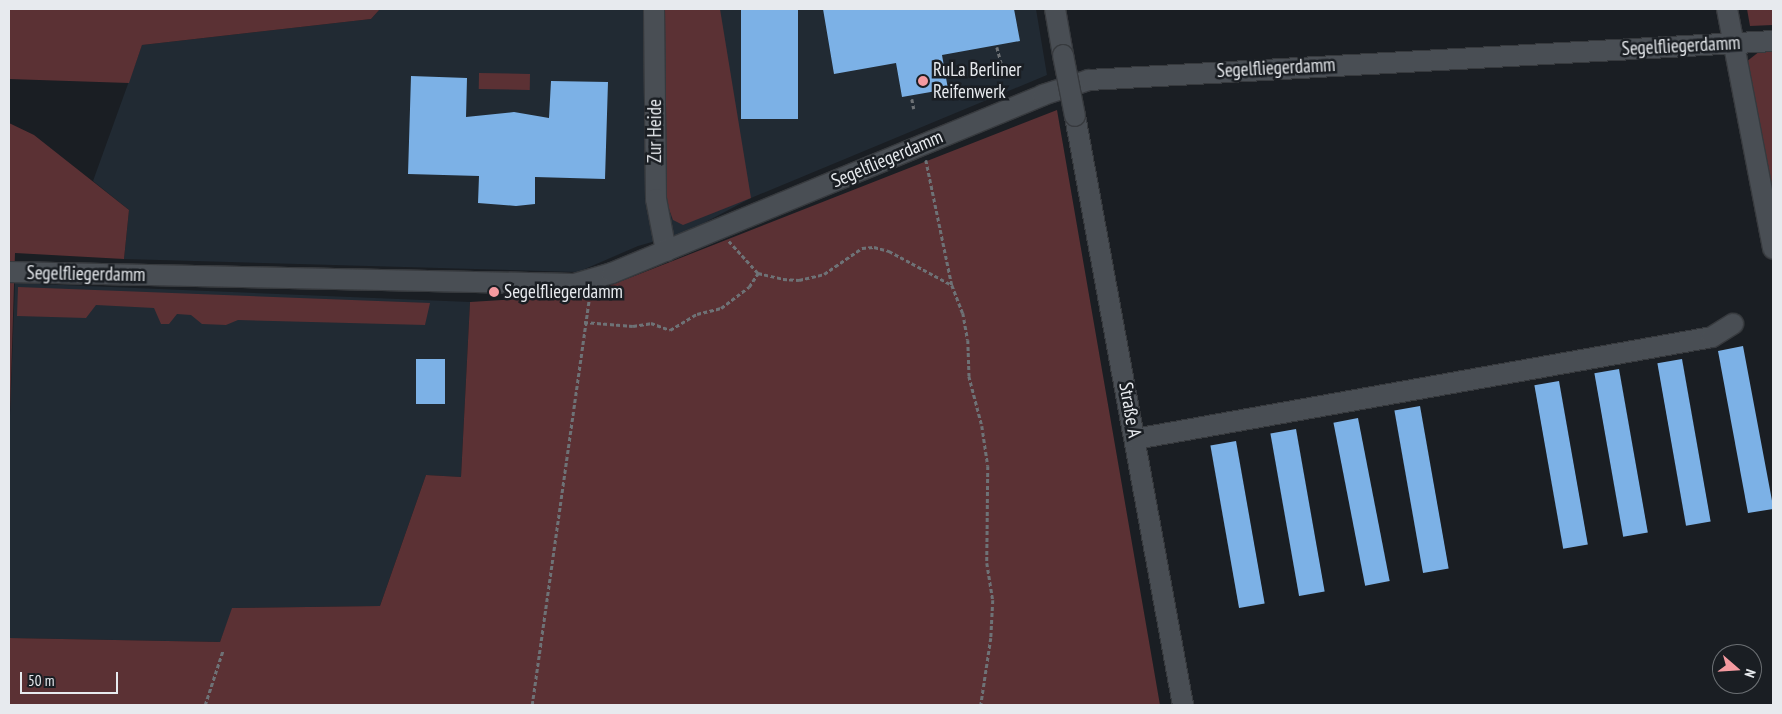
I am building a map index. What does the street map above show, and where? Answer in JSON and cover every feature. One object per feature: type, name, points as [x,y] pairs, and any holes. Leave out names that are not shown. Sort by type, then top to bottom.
[{"type":"street","name":"Zur Heide","points":[[654,9],[656,199],[666,251]]},
{"type":"street","name":"Straße A","points":[[1055,9],[1183,705]]},
{"type":"street","points":[[1727,9],[1773,249]]},
{"type":"street","name":"Segelfliegerdamm","points":[[9,272],[551,286],[594,280],[1043,95],[1089,80],[1773,40]]},
{"type":"street","points":[[1135,439],[1712,337],[1733,324]]},
{"type":"path","points":[[997,47],[1004,73]]},
{"type":"path","points":[[912,99],[914,109]]},
{"type":"path","points":[[922,144],[952,285],[963,313],[969,376],[982,426],[988,466],[987,563],[993,600],[991,638],[980,705]]},
{"type":"path","points":[[716,230],[758,273],[783,279],[807,278],[824,274],[862,248],[874,247],[889,251],[952,285]]},
{"type":"path","points":[[584,322],[632,326],[651,323],[670,330],[697,314],[722,308],[749,287],[758,273]]},
{"type":"path","points":[[532,705],[586,304],[594,293]]},
{"type":"path","points":[[205,705],[222,650]]},
{"type":"shaded area","points":[[9,9],[380,9],[371,19],[142,45],[129,83],[9,79]]},
{"type":"shaded area","points":[[380,9],[1036,9],[1047,75],[751,198],[687,232],[638,246],[578,272],[124,259],[129,210],[93,181],[142,45],[371,19]]},
{"type":"shaded area","points":[[664,9],[720,9],[751,198],[683,225],[673,220],[665,198]]},
{"type":"shaded area","points":[[1747,9],[1773,9],[1773,25],[1750,26]]},
{"type":"shaded area","points":[[1773,50],[1773,218],[1746,62],[1760,51]]},
{"type":"shaded area","points":[[479,73],[530,74],[530,90],[479,89]]},
{"type":"shaded area","points":[[1057,110],[1160,705],[9,705],[9,638],[220,642],[232,608],[380,606],[426,475],[461,477],[470,302],[586,295]]},
{"type":"shaded area","points":[[9,123],[34,135],[129,210],[124,259],[15,253],[9,442]]},
{"type":"shaded area","points":[[15,283],[470,302],[461,477],[426,475],[380,606],[233,608],[220,642],[9,638],[9,442]]},
{"type":"shaded area","points":[[18,287],[430,303],[425,325],[238,320],[226,325],[202,324],[191,315],[177,314],[169,324],[161,324],[154,308],[96,305],[86,318],[17,316]]},
{"type":"building","points":[[741,9],[798,9],[798,119],[741,119]]},
{"type":"building","points":[[823,9],[1014,9],[1020,41],[942,55],[948,89],[902,97],[896,63],[834,74]]},
{"type":"building","points":[[411,76],[467,78],[466,117],[514,112],[549,118],[551,81],[608,82],[605,179],[535,177],[535,204],[516,206],[478,203],[479,176],[408,174]]},
{"type":"building","points":[[1743,346],[1773,506],[1773,509],[1748,513],[1718,351]]},
{"type":"building","points":[[416,359],[445,359],[445,404],[416,404]]},
{"type":"building","points":[[1682,359],[1711,521],[1686,526],[1657,363]]},
{"type":"building","points":[[1619,369],[1648,532],[1623,537],[1594,373]]},
{"type":"building","points":[[1559,381],[1588,544],[1563,549],[1534,385]]},
{"type":"building","points":[[1420,406],[1449,568],[1423,573],[1394,411]]},
{"type":"building","points":[[1358,418],[1390,581],[1365,586],[1333,423]]},
{"type":"building","points":[[1296,429],[1325,591],[1299,596],[1270,434]]},
{"type":"building","points":[[1236,441],[1265,603],[1239,608],[1210,446]]},
{"type":"place","name":"RuLa Berliner Reifenwerk","points":[[923,81]]},
{"type":"place","name":"Segelfliegerdamm","points":[[494,292]]}]
